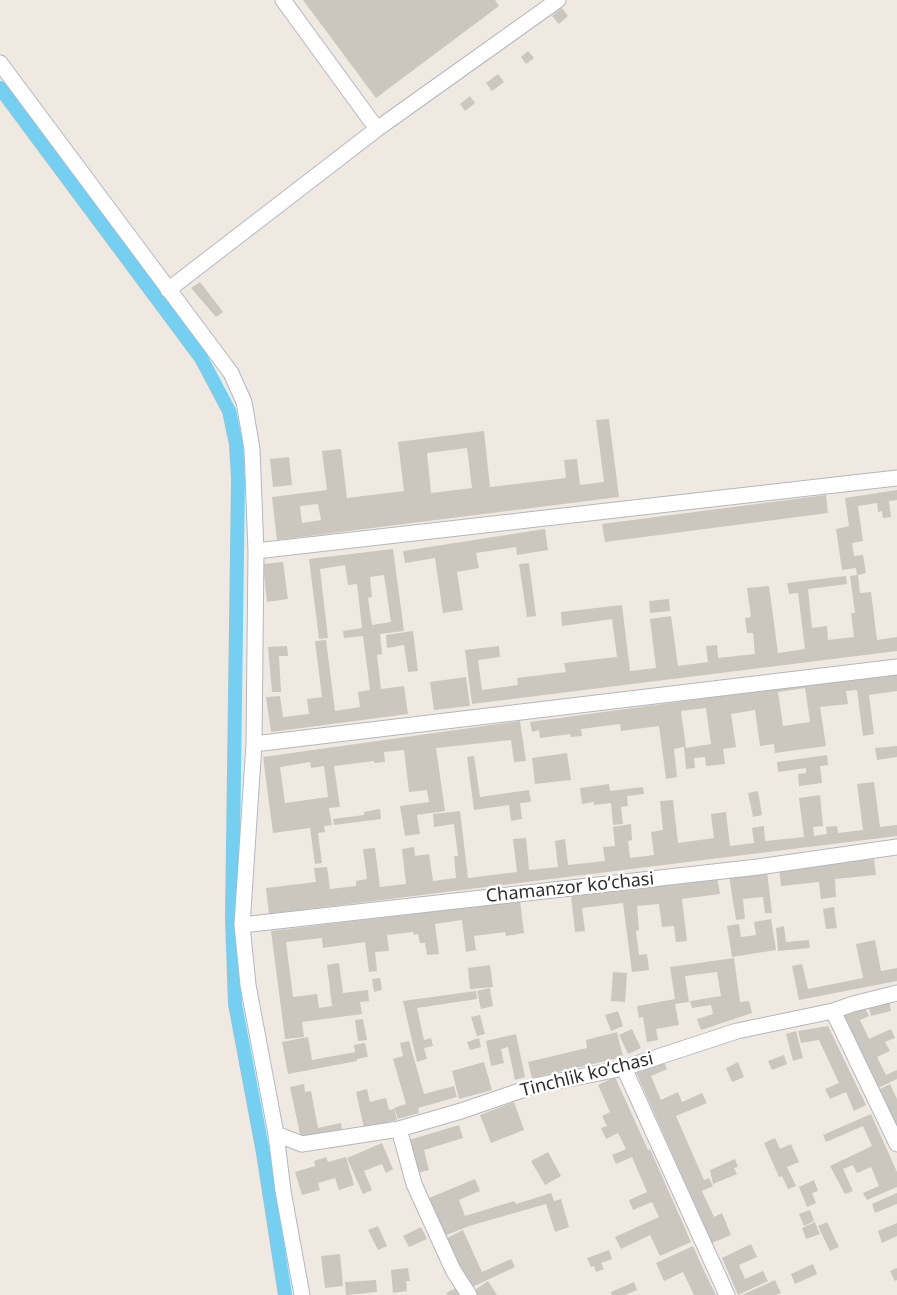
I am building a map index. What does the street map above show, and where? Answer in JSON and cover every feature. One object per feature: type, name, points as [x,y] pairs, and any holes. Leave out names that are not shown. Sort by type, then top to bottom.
[{"type":"street","points":[[283,0],[377,129]]},
{"type":"street","points":[[168,290],[377,129],[558,0]]},
{"type":"street","points":[[0,63],[231,373],[244,402],[252,449],[256,551],[254,744],[242,925],[248,985],[276,1134],[283,1191],[302,1295]]},
{"type":"street","points":[[256,551],[897,478]]},
{"type":"street","points":[[254,744],[897,667]]},
{"type":"street","name":"Chamanzor koʻchasi","points":[[242,925],[758,867],[897,847]]},
{"type":"street","name":"Tinchlik koʻchasi","points":[[276,1134],[302,1144],[399,1128],[461,1111],[534,1086],[624,1068],[737,1031],[833,1011],[897,993]]},
{"type":"street","points":[[833,1011],[897,1144]]},
{"type":"street","points":[[624,1068],[727,1295]]},
{"type":"street","points":[[399,1128],[414,1184],[453,1270],[469,1295]]},
{"type":"building","points":[[303,0],[495,0],[499,6],[376,98]]},
{"type":"building","points":[[562,8],[568,16],[559,24],[552,16]]},
{"type":"building","points":[[528,51],[534,58],[526,64],[521,57]]},
{"type":"building","points":[[498,74],[504,82],[492,91],[486,83]]},
{"type":"building","points":[[470,96],[475,103],[465,111],[460,104]]},
{"type":"building","points":[[200,282],[223,312],[216,317],[191,288]]},
{"type":"building","points":[[609,419],[619,497],[277,540],[272,497],[327,490],[322,451],[341,449],[347,498],[404,491],[398,442],[484,431],[490,487],[566,478],[564,460],[577,459],[580,485],[604,482],[596,420]],"holes":[[[467,448],[472,488],[431,493],[427,453]],[[318,504],[321,520],[302,523],[300,506]]]},
{"type":"building","points":[[289,457],[292,485],[273,487],[270,459]]},
{"type":"building","points":[[897,490],[897,500],[889,501],[891,517],[883,518],[882,511],[878,512],[877,503],[858,506],[863,541],[852,543],[854,556],[863,555],[866,573],[858,575],[860,593],[871,592],[877,640],[897,637],[897,651],[472,704],[465,650],[499,646],[500,657],[478,660],[482,690],[518,685],[517,678],[566,672],[564,663],[617,657],[612,619],[562,626],[561,612],[622,605],[630,671],[656,668],[650,619],[671,616],[678,666],[708,662],[706,646],[717,645],[718,658],[755,654],[753,633],[747,633],[745,618],[751,617],[747,588],[769,586],[778,653],[805,649],[798,593],[789,594],[787,583],[846,576],[847,584],[808,589],[812,628],[827,626],[828,640],[854,637],[851,613],[855,613],[850,576],[857,575],[856,568],[842,570],[836,529],[849,526],[845,498]]},
{"type":"building","points":[[826,495],[828,513],[605,542],[602,524]]},
{"type":"building","points":[[545,529],[548,550],[517,555],[516,547],[476,553],[479,568],[457,572],[463,610],[443,613],[435,558],[405,563],[403,551]]},
{"type":"building","points":[[393,549],[404,631],[380,634],[382,654],[377,655],[381,689],[404,686],[408,714],[271,732],[266,697],[280,696],[283,717],[309,714],[307,699],[322,697],[315,641],[326,640],[335,711],[360,707],[358,692],[370,690],[363,636],[344,638],[343,631],[362,628],[357,584],[348,585],[345,565],[320,569],[328,638],[319,639],[309,559]],"holes":[[[384,575],[391,622],[372,625],[368,598],[372,597],[370,577]]]},
{"type":"building","points":[[283,562],[288,599],[267,602],[263,564]]},
{"type":"building","points":[[529,563],[536,616],[527,617],[519,564]]},
{"type":"building","points":[[669,599],[670,611],[650,613],[649,601]]},
{"type":"building","points":[[413,631],[418,671],[408,672],[404,645],[387,648],[386,635]]},
{"type":"building","points":[[287,646],[288,656],[279,656],[281,692],[272,692],[268,647]]},
{"type":"building","points":[[897,672],[897,691],[869,695],[874,734],[863,736],[857,690],[846,691],[848,704],[820,707],[826,746],[775,753],[774,744],[760,746],[755,710],[731,714],[736,747],[723,749],[725,764],[706,766],[705,757],[694,758],[695,768],[686,769],[684,747],[674,749],[677,777],[666,779],[659,726],[621,731],[620,724],[581,729],[582,736],[571,737],[570,734],[540,738],[539,730],[532,732],[530,722]],"holes":[[[805,688],[810,722],[783,726],[778,692]],[[706,708],[711,744],[686,748],[681,711]]]},
{"type":"building","points":[[466,677],[470,706],[434,710],[430,682]]},
{"type":"building","points":[[520,721],[526,761],[514,762],[511,740],[436,748],[445,811],[417,815],[420,834],[405,836],[400,806],[429,802],[427,790],[409,792],[404,750],[384,752],[385,762],[374,763],[374,761],[334,766],[340,807],[329,808],[332,825],[324,826],[325,832],[318,833],[322,863],[315,864],[310,828],[273,833],[263,757]],"holes":[[[310,762],[311,768],[324,766],[328,797],[285,803],[280,767]]]},
{"type":"building","points":[[897,746],[897,757],[877,760],[875,748]]},
{"type":"building","points":[[567,753],[571,780],[535,784],[532,758]]},
{"type":"building","points":[[827,755],[828,765],[820,766],[822,783],[799,786],[798,774],[806,773],[806,768],[778,772],[777,762]]},
{"type":"building","points":[[474,756],[480,797],[529,790],[531,802],[520,803],[522,819],[511,821],[509,805],[474,810],[467,757]]},
{"type":"building","points":[[874,782],[880,827],[897,825],[897,836],[269,914],[266,888],[316,882],[314,868],[327,867],[330,889],[356,886],[356,881],[367,879],[363,849],[375,848],[380,887],[406,884],[402,849],[414,847],[415,856],[429,854],[433,881],[456,878],[454,856],[458,856],[454,824],[434,827],[433,814],[460,811],[468,878],[517,872],[513,839],[526,838],[529,870],[558,867],[555,841],[565,839],[568,865],[605,861],[603,847],[615,846],[613,827],[631,824],[632,840],[628,841],[630,858],[654,855],[651,832],[663,830],[660,801],[673,800],[678,843],[714,838],[711,814],[726,812],[730,846],[754,843],[752,828],[764,826],[765,841],[804,837],[799,798],[820,795],[823,826],[813,827],[814,836],[827,834],[826,827],[837,826],[838,833],[863,830],[857,784]]},
{"type":"building","points":[[609,784],[610,791],[643,787],[644,794],[627,796],[628,806],[621,807],[623,824],[613,825],[611,803],[582,804],[580,788]]},
{"type":"building","points":[[758,791],[762,815],[753,817],[748,793]]},
{"type":"building","points":[[380,809],[381,819],[334,825],[333,819],[364,815],[364,812]]},
{"type":"building","points":[[874,859],[876,875],[835,879],[836,897],[821,899],[819,882],[781,886],[779,869]]},
{"type":"building","points":[[767,871],[772,913],[765,913],[763,897],[743,899],[745,919],[736,920],[729,876]]},
{"type":"building","points":[[717,877],[720,894],[682,899],[687,941],[676,942],[674,926],[662,927],[659,904],[637,906],[639,930],[636,931],[639,955],[647,954],[649,970],[632,972],[623,903],[582,908],[585,931],[575,932],[571,895]]},
{"type":"building","points":[[520,901],[524,933],[506,936],[505,932],[474,936],[476,950],[466,952],[462,920],[435,924],[439,954],[427,955],[425,943],[420,943],[418,934],[414,935],[413,932],[387,935],[389,951],[375,952],[377,971],[369,972],[365,942],[323,948],[322,938],[286,942],[293,997],[317,994],[319,1008],[332,1006],[327,965],[339,963],[343,993],[368,990],[369,1001],[360,1002],[362,1014],[302,1022],[304,1037],[285,1039],[271,931]]},
{"type":"building","points":[[834,907],[837,928],[826,929],[823,909]]},
{"type":"building","points":[[771,919],[776,950],[732,957],[727,926],[739,924],[741,937],[756,935],[754,922]]},
{"type":"building","points":[[784,926],[786,942],[809,940],[810,948],[778,951],[776,928]]},
{"type":"building","points":[[875,940],[881,971],[897,968],[897,981],[799,1000],[792,966],[802,964],[808,989],[863,978],[856,944]]},
{"type":"building","points":[[734,958],[740,1002],[749,1001],[752,1013],[701,1030],[697,1019],[713,1014],[711,1005],[692,1008],[690,1001],[721,996],[717,972],[685,976],[689,1002],[675,1004],[679,1025],[656,1029],[658,1040],[647,1042],[643,1017],[639,1018],[637,1006],[675,999],[670,967]]},
{"type":"building","points":[[490,965],[493,987],[470,989],[468,968]]},
{"type":"building","points":[[613,972],[627,973],[625,1002],[611,1001]]},
{"type":"building","points":[[380,978],[382,990],[374,992],[372,979]]},
{"type":"building","points":[[490,988],[493,1006],[481,1009],[477,991]]},
{"type":"building","points":[[476,991],[477,999],[417,1008],[424,1040],[431,1038],[433,1046],[424,1048],[427,1059],[417,1062],[403,1001]]},
{"type":"building","points":[[889,1000],[891,1011],[871,1016],[868,1005]]},
{"type":"building","points":[[864,1006],[869,1016],[860,1020],[869,1039],[891,1029],[895,1038],[885,1042],[890,1051],[877,1057],[886,1075],[897,1070],[897,1079],[878,1088],[844,1015]]},
{"type":"building","points":[[618,1011],[623,1026],[611,1031],[605,1015]]},
{"type":"building","points":[[480,1015],[485,1034],[477,1036],[471,1017]]},
{"type":"building","points":[[363,1019],[367,1040],[358,1041],[355,1020]]},
{"type":"building","points":[[828,1026],[866,1105],[854,1111],[846,1092],[830,1099],[825,1089],[839,1083],[819,1040],[801,1043],[798,1031]]},
{"type":"building","points":[[632,1029],[641,1048],[628,1054],[619,1035]]},
{"type":"building","points":[[796,1031],[803,1058],[793,1061],[786,1034]]},
{"type":"building","points":[[617,1032],[623,1057],[532,1078],[528,1062],[587,1048],[586,1040]]},
{"type":"building","points":[[516,1034],[525,1077],[515,1080],[508,1047],[501,1049],[504,1063],[491,1066],[486,1041]]},
{"type":"building","points":[[308,1037],[312,1060],[355,1052],[354,1045],[365,1043],[368,1057],[288,1074],[282,1042]]},
{"type":"building","points":[[479,1038],[481,1047],[470,1050],[467,1042]]},
{"type":"building","points":[[409,1041],[424,1094],[454,1086],[457,1097],[418,1108],[419,1113],[398,1119],[394,1108],[406,1104],[393,1059],[403,1056],[400,1043]]},
{"type":"building","points":[[784,1055],[787,1064],[772,1070],[768,1061]]},
{"type":"building","points":[[663,1060],[667,1069],[651,1076],[661,1100],[678,1092],[682,1102],[702,1093],[707,1103],[676,1116],[704,1180],[709,1178],[713,1186],[702,1191],[714,1217],[722,1213],[731,1235],[712,1243],[636,1072]]},
{"type":"building","points":[[484,1062],[492,1090],[459,1099],[452,1071]]},
{"type":"building","points":[[738,1062],[744,1077],[732,1082],[726,1068]]},
{"type":"building","points":[[615,1077],[691,1242],[660,1256],[650,1235],[621,1249],[615,1237],[659,1217],[652,1202],[633,1210],[629,1200],[647,1192],[632,1157],[616,1164],[612,1155],[626,1149],[618,1133],[606,1139],[601,1128],[607,1126],[602,1116],[610,1112],[598,1085]]},
{"type":"building","points":[[304,1084],[305,1092],[311,1091],[318,1128],[341,1123],[342,1131],[301,1139],[290,1087]]},
{"type":"building","points":[[890,1084],[897,1099],[897,1128],[878,1090]]},
{"type":"building","points":[[367,1089],[370,1102],[386,1098],[389,1110],[394,1109],[397,1120],[364,1128],[356,1092]]},
{"type":"building","points":[[514,1102],[524,1130],[491,1143],[480,1115]]},
{"type":"building","points":[[871,1114],[897,1172],[897,1187],[867,1200],[863,1193],[879,1186],[871,1167],[857,1173],[853,1165],[843,1169],[853,1191],[845,1194],[830,1166],[872,1146],[863,1126],[826,1142],[823,1135]]},
{"type":"building","points":[[459,1125],[463,1138],[424,1150],[429,1170],[418,1173],[409,1140]]},
{"type":"building","points":[[775,1138],[780,1149],[791,1144],[799,1162],[787,1167],[796,1186],[788,1189],[782,1176],[779,1177],[764,1143]]},
{"type":"building","points":[[382,1143],[393,1169],[386,1173],[382,1164],[364,1171],[372,1190],[363,1194],[347,1158]]},
{"type":"building","points":[[548,1152],[561,1176],[545,1185],[531,1161]]},
{"type":"building","points":[[326,1157],[328,1162],[346,1157],[354,1185],[339,1190],[335,1178],[318,1183],[320,1190],[302,1195],[295,1172],[315,1166],[314,1161]]},
{"type":"building","points":[[735,1159],[738,1167],[734,1168],[737,1174],[713,1184],[710,1170]]},
{"type":"building","points":[[475,1179],[480,1191],[459,1200],[465,1216],[514,1201],[516,1204],[551,1193],[554,1201],[561,1199],[569,1227],[555,1232],[546,1204],[469,1226],[444,1236],[429,1198]]},
{"type":"building","points":[[814,1180],[818,1191],[812,1193],[816,1203],[807,1207],[799,1187]]},
{"type":"building","points":[[897,1193],[897,1204],[875,1213],[872,1204]]},
{"type":"building","points":[[810,1210],[814,1221],[804,1226],[799,1214]]},
{"type":"building","points":[[815,1222],[820,1234],[806,1239],[802,1228]]},
{"type":"building","points":[[827,1222],[839,1247],[830,1251],[818,1226]]},
{"type":"building","points":[[897,1223],[897,1236],[882,1243],[878,1231]]},
{"type":"building","points":[[378,1226],[387,1246],[378,1250],[368,1230]]},
{"type":"building","points":[[421,1227],[427,1239],[409,1247],[403,1236]]},
{"type":"building","points":[[463,1230],[482,1272],[511,1259],[515,1267],[470,1288],[447,1238]]},
{"type":"building","points":[[751,1244],[757,1257],[739,1265],[745,1279],[763,1271],[768,1281],[738,1295],[722,1258]]},
{"type":"building","points":[[693,1246],[716,1295],[694,1295],[683,1272],[664,1281],[656,1263]]},
{"type":"building","points":[[609,1250],[612,1259],[601,1263],[604,1269],[596,1272],[587,1258]]},
{"type":"building","points":[[340,1254],[343,1286],[325,1288],[321,1256]]},
{"type":"building","points":[[813,1264],[817,1274],[795,1284],[791,1274]]},
{"type":"building","points":[[408,1268],[410,1281],[406,1281],[407,1291],[393,1293],[391,1270]]},
{"type":"building","points":[[897,1268],[897,1280],[895,1281],[890,1271]]},
{"type":"building","points":[[376,1280],[377,1292],[346,1295],[345,1282]]},
{"type":"building","points":[[775,1280],[781,1293],[742,1295]]},
{"type":"building","points":[[488,1281],[497,1295],[475,1295],[472,1292]]},
{"type":"building","points":[[634,1282],[637,1290],[625,1295],[612,1295],[611,1292]]},
{"type":"building","points":[[456,1288],[460,1295],[446,1293]]},
{"type":"waterway","points":[[0,88],[201,358],[229,411],[236,444],[238,479],[232,919],[235,1004],[263,1153],[285,1295]]}]
